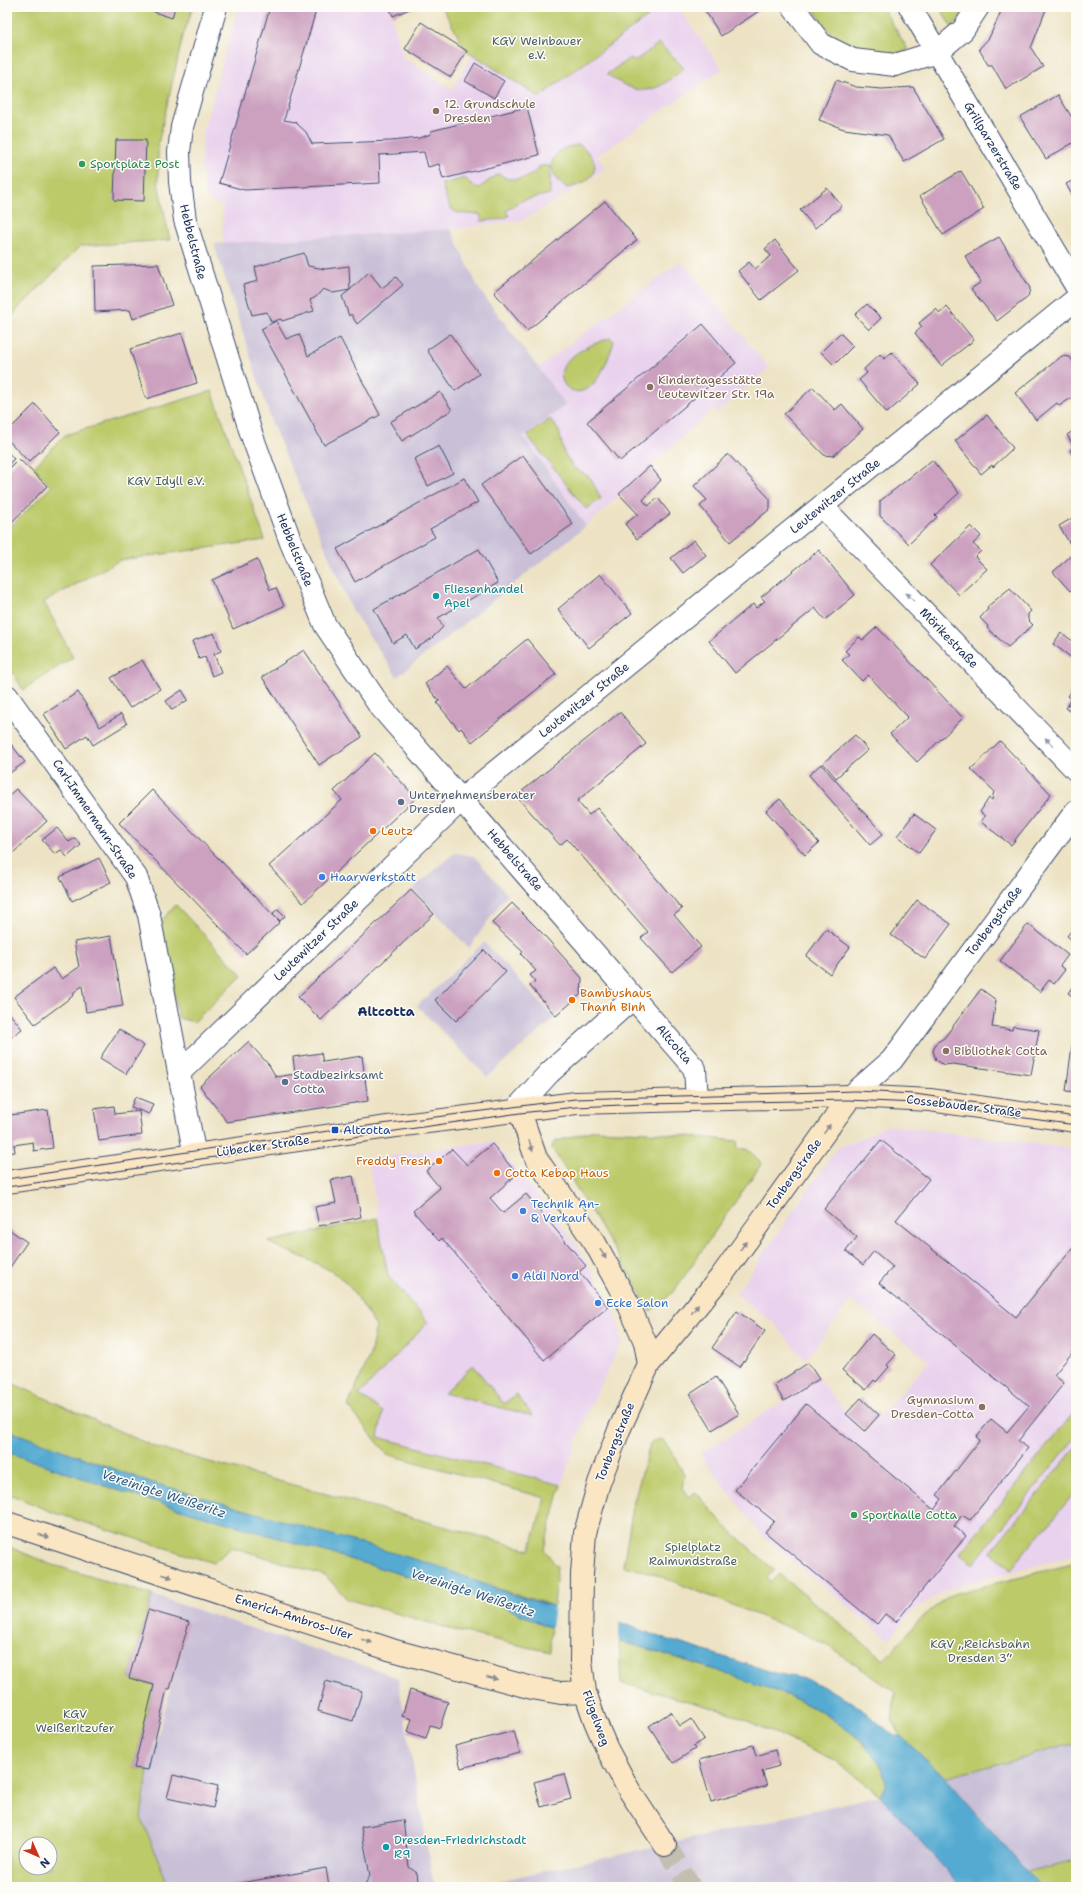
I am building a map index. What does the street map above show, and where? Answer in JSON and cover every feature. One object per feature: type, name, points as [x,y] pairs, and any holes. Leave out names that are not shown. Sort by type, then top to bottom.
[{"type":"main road","points":[[649,1364],[645,1342],[628,1303],[595,1243],[536,1158],[519,1109],[576,1103],[851,1096]]},
{"type":"main road","name":"Cossebauder Straße","points":[[851,1096],[930,1100],[1076,1121]]},
{"type":"main road","name":"Tonbergstraße","points":[[582,1574],[585,1533],[598,1483],[619,1430],[649,1364],[678,1331],[724,1272],[851,1096]]},
{"type":"main road","name":"Lübecker Straße","points":[[7,1182],[519,1109]]},
{"type":"main road","name":"Emerich-Ambros-Ufer","points":[[7,1523],[400,1652],[532,1688],[561,1693],[585,1692]]},
{"type":"main road","name":"Flügelweg","points":[[582,1574],[581,1661],[585,1692],[607,1749],[629,1790],[665,1845]]},
{"type":"street","name":"Hebbelstraße","points":[[216,7],[182,127],[179,152],[180,182],[183,205],[194,252],[251,433],[290,540],[325,625],[379,704],[633,998]]},
{"type":"street","points":[[793,7],[821,44],[853,60],[895,65],[937,52],[963,30],[978,7]]},
{"type":"street","name":"Grillparzerstraße","points":[[910,7],[1076,286]]},
{"type":"street","name":"Leutewitzer Straße","points":[[179,1073],[462,799],[1076,299]]},
{"type":"street","name":"Mörikestraße","points":[[822,506],[1076,770]]},
{"type":"street","name":"Carl-Immermann-Straße","points":[[7,696],[136,878],[149,915],[179,1073]]},
{"type":"street","name":"Tonbergstraße","points":[[851,1096],[892,1060],[1076,811]]},
{"type":"street","points":[[519,1109],[519,1106],[549,1073],[633,998]]},
{"type":"street","name":"Altcotta","points":[[633,998],[695,1069],[697,1099]]},
{"type":"street","points":[[179,1073],[196,1156]]},
{"type":"shaded area","name":"12. Grundschule Dresden","points":[[238,7],[389,7],[403,58],[452,89],[473,54],[539,97],[661,7],[678,7],[722,69],[597,156],[605,168],[583,184],[523,220],[451,229],[223,244],[223,205],[212,203],[205,194],[201,164],[203,132]]},
{"type":"shaded area","points":[[451,229],[479,289],[566,405],[523,436],[586,526],[397,677],[352,610],[272,423],[214,244]]},
{"type":"shaded area","name":"Kindertagesstätte Leutewitzer Str. 19a","points":[[681,261],[769,368],[718,412],[713,409],[586,526],[523,436],[566,405],[538,368]]},
{"type":"shaded area","points":[[454,853],[474,856],[507,894],[469,948],[413,889]]},
{"type":"shaded area","points":[[484,942],[555,1018],[487,1077],[417,1006]]},
{"type":"shaded area","name":"Gymnasium Dresden-Cotta","points":[[890,1125],[1076,1149],[1076,1555],[951,1587],[915,1609],[889,1639],[764,1538],[700,1454],[819,1379],[864,1434],[929,1361],[851,1300],[805,1360],[775,1324],[736,1294],[836,1149]]},
{"type":"shaded area","points":[[493,1141],[575,1242],[615,1312],[622,1341],[587,1413],[561,1485],[378,1437],[359,1395],[428,1322],[388,1276],[368,1159]]},
{"type":"shaded area","points":[[152,1595],[383,1672],[398,1679],[434,1887],[169,1887],[141,1817],[148,1770],[189,1622],[148,1610]]},
{"type":"shaded area","points":[[1076,1743],[1076,1860],[965,1887],[469,1887],[665,1845],[880,1795]]},
{"type":"green space","name":"Sportplatz Post","points":[[7,7],[193,7],[183,36],[158,144],[158,183],[170,240],[80,246],[7,322]]},
{"type":"green space","name":"KGV Weinbauer e.V.","points":[[442,7],[661,7],[539,97],[466,50]]},
{"type":"green space","points":[[813,7],[882,7],[907,48],[906,53],[876,54],[863,52],[851,47],[840,41],[830,32],[821,21]]},
{"type":"green space","points":[[939,7],[968,7],[952,28]]},
{"type":"green space","points":[[659,43],[684,68],[674,77],[656,88],[638,90],[619,82],[607,74],[630,58],[635,61]]},
{"type":"green space","points":[[580,145],[593,159],[595,166],[594,172],[584,182],[567,188],[559,182],[554,175],[552,161],[562,150],[570,146]]},
{"type":"green space","points":[[540,166],[550,166],[550,194],[520,201],[506,211],[509,216],[506,218],[482,221],[480,214],[463,214],[453,210],[447,201],[442,184],[465,178],[472,185],[479,188],[498,174],[508,179],[523,178],[534,173]]},
{"type":"green space","points":[[610,338],[614,341],[600,375],[585,390],[579,392],[568,389],[562,379],[563,367],[567,361],[576,353],[587,347]]},
{"type":"green space","name":"KGV Idyll e.V.","points":[[212,391],[265,540],[120,560],[44,602],[73,657],[23,690],[7,662],[7,530],[51,487],[34,467],[65,435]]},
{"type":"green space","points":[[550,419],[559,431],[564,453],[574,468],[590,477],[601,499],[586,509],[527,435]]},
{"type":"green space","points":[[176,905],[242,975],[194,1022],[178,1018],[161,921]]},
{"type":"green space","points":[[594,1130],[649,1132],[737,1141],[738,1149],[747,1149],[762,1163],[674,1291],[650,1311],[632,1278],[552,1148],[554,1142]]},
{"type":"green space","points":[[377,1218],[388,1276],[428,1322],[359,1395],[383,1412],[378,1437],[561,1485],[544,1549],[557,1567],[554,1606],[147,1481],[7,1430],[7,1381],[155,1447],[530,1550],[545,1498],[387,1454],[348,1406],[370,1355],[376,1327],[349,1286],[342,1279],[322,1266],[268,1242]]},
{"type":"green space","points":[[473,1365],[504,1404],[516,1394],[533,1416],[444,1393]]},
{"type":"green space","points":[[1076,1410],[1076,1437],[973,1564],[960,1553]]},
{"type":"green space","points":[[662,1439],[670,1449],[684,1474],[682,1489],[688,1497],[696,1492],[725,1526],[774,1570],[767,1578],[771,1582],[779,1574],[884,1660],[924,1615],[953,1594],[1076,1563],[1076,1743],[945,1778],[902,1737],[892,1722],[895,1692],[830,1647],[802,1633],[652,1573],[623,1566],[634,1501],[650,1444],[654,1441]]},
{"type":"green space","points":[[1076,1447],[1076,1491],[1011,1569],[990,1552]]},
{"type":"green space","points":[[7,1452],[120,1491],[491,1601],[551,1628],[550,1652],[461,1632],[347,1599],[326,1576],[232,1547],[213,1563],[52,1512],[7,1493]]},
{"type":"green space","name":"KGV Weißeritzufer","points":[[7,1546],[50,1564],[152,1595],[129,1678],[154,1685],[134,1768],[148,1770],[141,1817],[169,1887],[7,1887]]},
{"type":"green space","points":[[619,1642],[656,1651],[770,1688],[822,1712],[845,1728],[865,1745],[881,1766],[884,1772],[886,1784],[880,1795],[835,1761],[728,1712],[621,1683]]},
{"type":"green space","points":[[1076,1860],[1076,1887],[965,1887]]},
{"type":"water","name":"Vereinigte Weißeritz","points":[[7,1430],[147,1481],[438,1566],[499,1590],[574,1613],[619,1622],[663,1638],[779,1674],[810,1680],[851,1701],[891,1733],[902,1737],[945,1778],[1040,1887],[961,1887],[880,1795],[886,1784],[882,1767],[860,1739],[825,1714],[792,1697],[719,1671],[632,1644],[558,1631],[491,1601],[120,1491],[7,1452]]},
{"type":"pier","points":[[554,1604],[574,1611],[619,1620],[619,1644],[557,1633],[551,1630]]},
{"type":"building","points":[[155,7],[175,7],[172,18],[154,12]]},
{"type":"building","points":[[270,7],[317,7],[284,120],[295,122],[306,132],[312,144],[391,141],[419,138],[431,134],[431,131],[527,107],[539,155],[443,179],[439,164],[428,167],[424,152],[379,155],[380,183],[245,190],[219,183]]},
{"type":"building","points":[[389,7],[414,7],[393,16]]},
{"type":"building","points":[[703,7],[765,7],[721,36]]},
{"type":"building","points":[[1003,7],[1047,7],[1031,48],[1043,67],[1006,89],[992,65],[988,65],[979,49],[989,38]]},
{"type":"building","points":[[421,22],[467,51],[451,77],[405,49]]},
{"type":"building","points":[[475,63],[504,81],[494,98],[465,81]]},
{"type":"building","points":[[836,80],[856,87],[882,89],[913,87],[944,139],[904,162],[888,135],[844,129],[819,120]]},
{"type":"building","points":[[1058,95],[1076,124],[1076,141],[1046,159],[1020,117]]},
{"type":"building","points":[[116,140],[146,140],[144,201],[114,200]]},
{"type":"building","points":[[961,171],[984,209],[943,235],[920,196]]},
{"type":"building","points":[[1076,179],[1076,202],[1066,184]]},
{"type":"building","points":[[827,188],[842,206],[815,228],[800,210]]},
{"type":"building","points":[[605,201],[637,240],[527,331],[494,292]]},
{"type":"building","points":[[999,237],[1030,288],[1028,297],[997,321],[971,289],[981,282],[965,256]]},
{"type":"building","points":[[775,240],[799,270],[761,300],[738,271],[749,262],[755,269],[771,256],[765,249]]},
{"type":"building","points":[[304,253],[308,266],[325,269],[349,266],[350,290],[333,293],[323,289],[316,297],[310,300],[314,311],[282,321],[281,319],[271,322],[267,312],[252,315],[243,285],[258,281],[255,267]]},
{"type":"building","points":[[158,264],[172,305],[133,319],[130,310],[95,312],[94,266]]},
{"type":"building","points":[[369,272],[382,288],[396,277],[403,285],[357,324],[351,314],[349,316],[342,296]]},
{"type":"building","points":[[867,304],[881,318],[869,330],[855,315]]},
{"type":"building","points":[[947,307],[974,340],[941,366],[915,333],[922,327],[919,323],[936,309],[940,313]]},
{"type":"building","points":[[276,321],[286,339],[299,334],[308,356],[340,338],[380,415],[324,445],[261,329]]},
{"type":"building","name":"Kindertagesstätte Leutewitzer Str. 19a","points":[[703,324],[736,363],[620,461],[587,422]]},
{"type":"building","points":[[182,333],[197,383],[146,399],[130,349]]},
{"type":"building","points":[[840,333],[853,346],[834,365],[821,352]]},
{"type":"building","points":[[450,334],[479,374],[455,391],[427,350]]},
{"type":"building","points":[[892,352],[920,384],[887,413],[859,380],[867,373],[864,369],[880,354],[884,359]]},
{"type":"building","points":[[1062,356],[1070,357],[1076,366],[1076,395],[1059,406],[1057,403],[1036,420],[1015,393]]},
{"type":"building","points":[[813,387],[835,410],[842,404],[863,429],[833,456],[824,455],[784,414]]},
{"type":"building","points":[[440,392],[452,410],[402,441],[390,422]]},
{"type":"building","points":[[35,404],[60,432],[29,462],[7,439],[7,432]]},
{"type":"building","points":[[987,415],[1013,448],[993,467],[992,465],[981,474],[955,441]]},
{"type":"building","points":[[1076,429],[1076,461],[1070,450],[1074,447],[1067,435]]},
{"type":"building","points":[[439,446],[453,473],[428,486],[414,459]]},
{"type":"building","points":[[7,451],[14,459],[7,465]]},
{"type":"building","points":[[728,454],[770,499],[770,509],[730,542],[700,506],[707,500],[694,486]]},
{"type":"building","points":[[523,455],[573,524],[531,554],[481,485]]},
{"type":"building","points":[[19,459],[47,486],[7,527],[7,471]]},
{"type":"building","points":[[932,460],[959,493],[935,515],[937,517],[909,544],[880,516],[880,501]]},
{"type":"building","points":[[650,466],[661,480],[643,500],[648,506],[658,498],[670,514],[637,539],[625,524],[638,514],[619,494]]},
{"type":"building","points":[[464,478],[478,502],[430,529],[435,537],[355,582],[337,549]]},
{"type":"building","points":[[1074,517],[1076,520],[1076,586],[1070,591],[1053,572],[1075,552],[1059,526]]},
{"type":"building","points":[[971,526],[981,536],[973,544],[981,551],[975,557],[987,569],[959,595],[930,565]]},
{"type":"building","points":[[694,540],[706,555],[683,573],[671,558]]},
{"type":"building","name":"Fliesenhandel Apel","points":[[479,549],[498,583],[438,618],[443,627],[431,639],[415,649],[407,635],[393,643],[374,609]]},
{"type":"building","points":[[819,550],[855,595],[825,620],[815,608],[735,673],[709,641],[753,604],[756,608],[765,601],[761,597]]},
{"type":"building","points":[[257,559],[270,590],[276,588],[284,606],[233,629],[212,580]]},
{"type":"building","points":[[600,574],[632,613],[589,648],[558,609]]},
{"type":"building","points":[[1010,588],[1031,611],[1028,614],[1028,620],[1033,625],[1008,647],[987,628],[988,626],[980,618],[988,609],[987,607]]},
{"type":"building","points":[[877,627],[963,718],[917,762],[890,734],[908,717],[868,675],[862,681],[842,660],[849,654],[845,651],[859,637],[863,640]]},
{"type":"building","points":[[214,633],[221,651],[214,654],[221,672],[212,676],[205,657],[199,659],[192,641]]},
{"type":"building","points":[[1061,633],[1076,643],[1076,661],[1053,644]]},
{"type":"building","points":[[527,639],[556,674],[472,742],[461,728],[459,730],[437,703],[439,701],[425,684],[447,666],[466,689]]},
{"type":"building","points":[[304,650],[362,737],[319,765],[262,677]]},
{"type":"building","points":[[142,660],[160,689],[130,708],[111,678]]},
{"type":"building","points":[[1076,685],[1076,716],[1066,708],[1072,699],[1068,696]]},
{"type":"building","points":[[182,690],[188,700],[172,710],[166,701]]},
{"type":"building","points":[[78,692],[100,727],[121,714],[127,724],[93,745],[87,735],[66,749],[44,714]]},
{"type":"building","points":[[620,712],[646,744],[577,801],[589,815],[597,808],[682,909],[674,915],[701,947],[672,972],[641,938],[648,932],[567,839],[560,845],[516,796]]},
{"type":"building","points":[[855,735],[868,750],[836,778],[823,763]]},
{"type":"building","points":[[7,739],[25,762],[7,775]]},
{"type":"building","points":[[1000,741],[1051,794],[1011,845],[981,822],[985,816],[980,812],[989,798],[992,800],[994,791],[971,769]]},
{"type":"building","points":[[375,753],[416,798],[303,903],[269,866],[342,800],[334,791]]},
{"type":"building","points":[[821,764],[883,834],[870,845],[809,775]]},
{"type":"building","points":[[16,789],[47,821],[13,853],[7,847],[7,797]]},
{"type":"building","points":[[152,790],[280,922],[246,954],[119,823]]},
{"type":"building","points":[[780,799],[819,843],[805,855],[766,811]]},
{"type":"building","points":[[914,814],[936,830],[919,853],[897,836]]},
{"type":"building","points":[[57,828],[69,842],[75,838],[81,845],[67,857],[61,850],[55,854],[42,840]]},
{"type":"building","points":[[99,858],[111,882],[72,901],[60,877]]},
{"type":"building","points":[[411,890],[434,914],[321,1020],[298,997]]},
{"type":"building","points":[[917,900],[951,924],[925,959],[891,935]]},
{"type":"building","points":[[512,903],[543,934],[582,978],[581,994],[556,1016],[530,986],[535,981],[530,975],[536,971],[521,954],[523,952],[492,923]]},
{"type":"building","points":[[278,909],[285,916],[280,921],[273,913]]},
{"type":"building","points":[[1028,924],[1068,955],[1060,966],[1065,970],[1054,984],[1049,980],[1040,992],[1000,961]]},
{"type":"building","points":[[1076,925],[1076,943],[1067,936]]},
{"type":"building","points":[[826,929],[850,947],[830,974],[806,956]]},
{"type":"building","points":[[111,936],[123,1006],[86,1012],[82,986],[73,993],[74,995],[35,1024],[14,997],[53,968],[62,979],[79,967],[74,942]]},
{"type":"building","points":[[484,950],[506,972],[456,1021],[435,1000]]},
{"type":"building","points":[[1076,982],[1076,999],[1068,993]]},
{"type":"building","points":[[981,989],[996,1000],[992,1027],[1012,1030],[1013,1026],[1039,1030],[1031,1075],[953,1064],[944,1065],[936,1060],[933,1051],[936,1043],[944,1038]]},
{"type":"building","points":[[7,1010],[22,1029],[7,1040]]},
{"type":"building","points":[[119,1029],[144,1046],[126,1074],[100,1058]]},
{"type":"building","points":[[1073,1038],[1076,1039],[1076,1092],[1066,1091]]},
{"type":"building","name":"Stadbezirksamt Cotta","points":[[248,1042],[269,1065],[276,1077],[295,1074],[293,1057],[321,1053],[323,1062],[362,1056],[368,1101],[227,1122],[200,1086]]},
{"type":"building","points":[[135,1097],[153,1104],[149,1114],[131,1107]]},
{"type":"building","points":[[114,1106],[115,1114],[139,1111],[142,1135],[99,1141],[94,1109]]},
{"type":"building","points":[[48,1110],[53,1148],[34,1151],[33,1142],[14,1145],[15,1152],[7,1153],[7,1111],[9,1111],[10,1115]]},
{"type":"building","points":[[881,1140],[929,1179],[896,1220],[1016,1317],[1076,1244],[1076,1348],[1054,1375],[1064,1383],[1018,1441],[1028,1448],[970,1520],[962,1515],[954,1526],[966,1536],[896,1622],[885,1614],[877,1624],[765,1532],[774,1521],[735,1490],[806,1404],[934,1510],[942,1499],[937,1495],[980,1440],[976,1437],[991,1419],[1007,1432],[1029,1406],[879,1283],[893,1267],[874,1251],[863,1265],[846,1251],[857,1237],[824,1209]]},
{"type":"building","points":[[492,1144],[517,1174],[490,1198],[503,1213],[526,1194],[586,1266],[579,1272],[608,1307],[544,1360],[442,1238],[439,1241],[413,1211],[440,1188],[426,1171],[452,1149],[467,1165]]},
{"type":"building","points":[[353,1176],[361,1217],[319,1226],[315,1207],[336,1203],[331,1180]]},
{"type":"building","points":[[7,1228],[27,1242],[7,1272]]},
{"type":"building","points":[[737,1311],[765,1331],[740,1367],[712,1348]]},
{"type":"building","points":[[872,1334],[896,1355],[887,1365],[889,1367],[876,1382],[874,1380],[866,1390],[842,1370]]},
{"type":"building","points":[[808,1363],[819,1379],[784,1401],[774,1385]]},
{"type":"building","points":[[716,1377],[739,1414],[712,1430],[690,1394]]},
{"type":"building","points":[[861,1398],[879,1415],[865,1431],[846,1414]]},
{"type":"building","points":[[148,1610],[189,1622],[170,1689],[167,1689],[148,1770],[134,1768],[154,1685],[129,1678]]},
{"type":"building","points":[[326,1681],[362,1691],[353,1721],[318,1711]]},
{"type":"building","points":[[410,1690],[448,1702],[440,1728],[430,1725],[426,1738],[408,1732],[412,1719],[402,1716]]},
{"type":"building","points":[[671,1712],[680,1726],[691,1719],[704,1739],[693,1746],[695,1749],[673,1763],[649,1726]]},
{"type":"building","points":[[514,1731],[520,1753],[461,1768],[455,1746]]},
{"type":"building","points":[[753,1745],[756,1756],[775,1750],[779,1766],[762,1771],[767,1786],[711,1802],[699,1760]]},
{"type":"building","points":[[564,1774],[571,1799],[541,1807],[534,1782]]},
{"type":"building","points":[[173,1775],[218,1786],[213,1808],[167,1798]]},
{"type":"building","name":"Dresden-Friedrichstadt R9","points":[[403,1820],[409,1867],[417,1873],[418,1881],[414,1887],[365,1887],[365,1884],[370,1876],[361,1827]]},
{"type":"building","points":[[326,1868],[329,1887],[224,1887],[224,1886]]},
{"type":"tunnel","points":[[665,1845],[690,1887]]},
{"type":"tram line","points":[[7,1179],[335,1130],[575,1099],[856,1091],[915,1094],[1076,1117]]},
{"type":"tram line","points":[[7,1187],[520,1113],[576,1107],[645,1104],[848,1100],[916,1103],[1076,1125]]},
{"type":"place","name":"12. Grundschule Dresden","points":[[436,111]]},
{"type":"place","name":"Sportplatz Post","points":[[82,164]]},
{"type":"place","name":"Kindertagesstätte Leutewitzer Str. 19a","points":[[650,387]]},
{"type":"place","name":"Fliesenhandel Apel","points":[[436,596]]},
{"type":"place","name":"Unternehmensberater Dresden","points":[[401,802]]},
{"type":"place","name":"Leutz","points":[[373,831]]},
{"type":"place","name":"Haarwerkstatt","points":[[322,877]]},
{"type":"place","name":"Bambushaus Thanh Binh","points":[[572,1000]]},
{"type":"place","name":"Bibliothek Cotta","points":[[946,1051]]},
{"type":"place","name":"Stadbezirksamt Cotta","points":[[285,1082]]},
{"type":"place","name":"Altcotta","points":[[335,1130]]},
{"type":"place","name":"Freddy Fresh","points":[[439,1161]]},
{"type":"place","name":"Cotta Kebap Haus","points":[[497,1173]]},
{"type":"place","name":"Technik An- & Verkauf","points":[[523,1211]]},
{"type":"place","name":"Aldi Nord","points":[[515,1276]]},
{"type":"place","name":"Ecke Salon","points":[[598,1303]]},
{"type":"place","name":"Gymnasium Dresden-Cotta","points":[[982,1407]]},
{"type":"place","name":"Sporthalle Cotta","points":[[854,1515]]},
{"type":"place","name":"Dresden-Friedrichstadt R9","points":[[386,1847]]},
{"type":"district","name":"Altcotta","points":[[386,1011]]},
{"type":"park label","name":"Spielplatz Raimundstraße","points":[[693,1554]]},
{"type":"park label","name":"KGV „Reichsbahn Dresden 3“","points":[[980,1651]]}]
